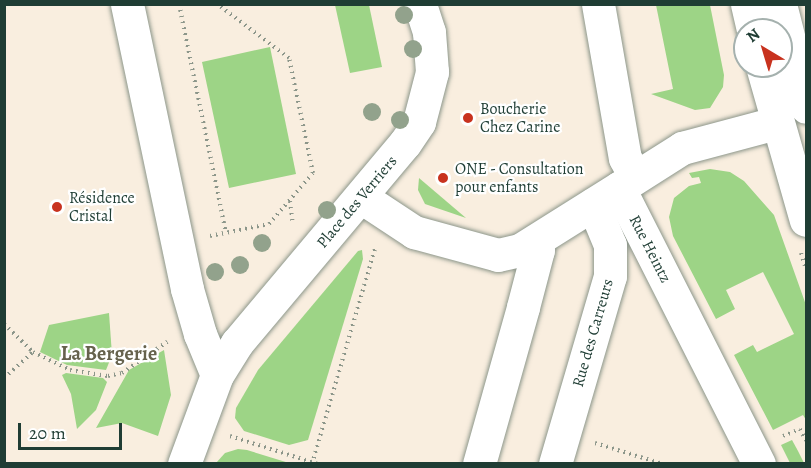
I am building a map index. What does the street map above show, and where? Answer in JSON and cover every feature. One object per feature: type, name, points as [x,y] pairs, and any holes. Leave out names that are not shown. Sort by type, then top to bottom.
[{"type":"street","points":[[127,4],[187,288],[200,334],[217,375]]},
{"type":"street","name":"Place des Verriers","points":[[184,464],[217,375],[237,343],[405,143],[428,98],[432,51],[420,4]]},
{"type":"street","points":[[598,4],[625,158],[616,190]]},
{"type":"street","points":[[780,4],[807,107]]},
{"type":"street","points":[[361,197],[414,232],[498,255],[520,250],[682,148],[776,123],[790,100],[797,72]]},
{"type":"street","points":[[765,78],[776,123],[807,220]]},
{"type":"street","points":[[776,123],[807,143]]},
{"type":"street","name":"Rue Heintz","points":[[616,190],[765,453]]},
{"type":"street","name":"Rue des Carreurs","points":[[555,464],[610,276],[610,245],[616,190]]},
{"type":"street","points":[[479,464],[524,307],[538,250],[536,241]]},
{"type":"path","points":[[179,4],[226,232]]},
{"type":"path","points":[[204,237],[269,224],[313,173],[290,58],[217,4]]},
{"type":"path","points":[[290,201],[295,234]]},
{"type":"path","points":[[223,434],[314,463],[376,246]]},
{"type":"path","points":[[4,324],[33,352],[55,365],[108,376],[122,373],[168,342]]},
{"type":"path","points":[[4,378],[33,352]]},
{"type":"path","points":[[765,453],[800,429],[807,441]]},
{"type":"path","points":[[588,441],[663,464]]},
{"type":"green space","points":[[335,5],[369,5],[382,67],[350,73]]},
{"type":"green space","points":[[656,5],[710,5],[724,75],[723,87],[710,108],[695,110],[651,94],[673,89]]},
{"type":"green space","points":[[270,47],[296,174],[229,188],[202,62]]},
{"type":"green space","points":[[710,169],[730,172],[744,181],[774,215],[806,305],[806,420],[803,415],[773,430],[734,355],[753,345],[757,352],[794,334],[763,272],[726,290],[735,309],[716,319],[673,236],[669,217],[674,198],[689,186],[701,183],[699,177],[692,178],[689,173]]},
{"type":"green space","points":[[419,178],[466,218],[425,204],[418,190]]},
{"type":"green space","points":[[362,250],[363,259],[308,440],[289,445],[244,431],[235,418],[236,408],[258,370],[358,251]]},
{"type":"green space","points":[[109,313],[112,355],[106,370],[67,365],[40,352],[49,325]]},
{"type":"green space","points":[[164,350],[171,395],[158,436],[122,423],[96,428],[129,370]]},
{"type":"green space","points":[[66,373],[103,378],[107,382],[96,410],[77,429],[71,394],[62,375]]},
{"type":"green space","points":[[792,440],[804,463],[790,463],[781,445]]},
{"type":"green space","points":[[238,449],[289,463],[216,463],[225,453]]},
{"type":"place","name":"Boucherie Chez Carine","points":[[468,118]]},
{"type":"place","name":"ONE - Consultation pour enfants","points":[[443,178]]},
{"type":"place","name":"Résidence Cristal","points":[[57,207]]},
{"type":"district","name":"La Bergerie","points":[[109,353]]}]
